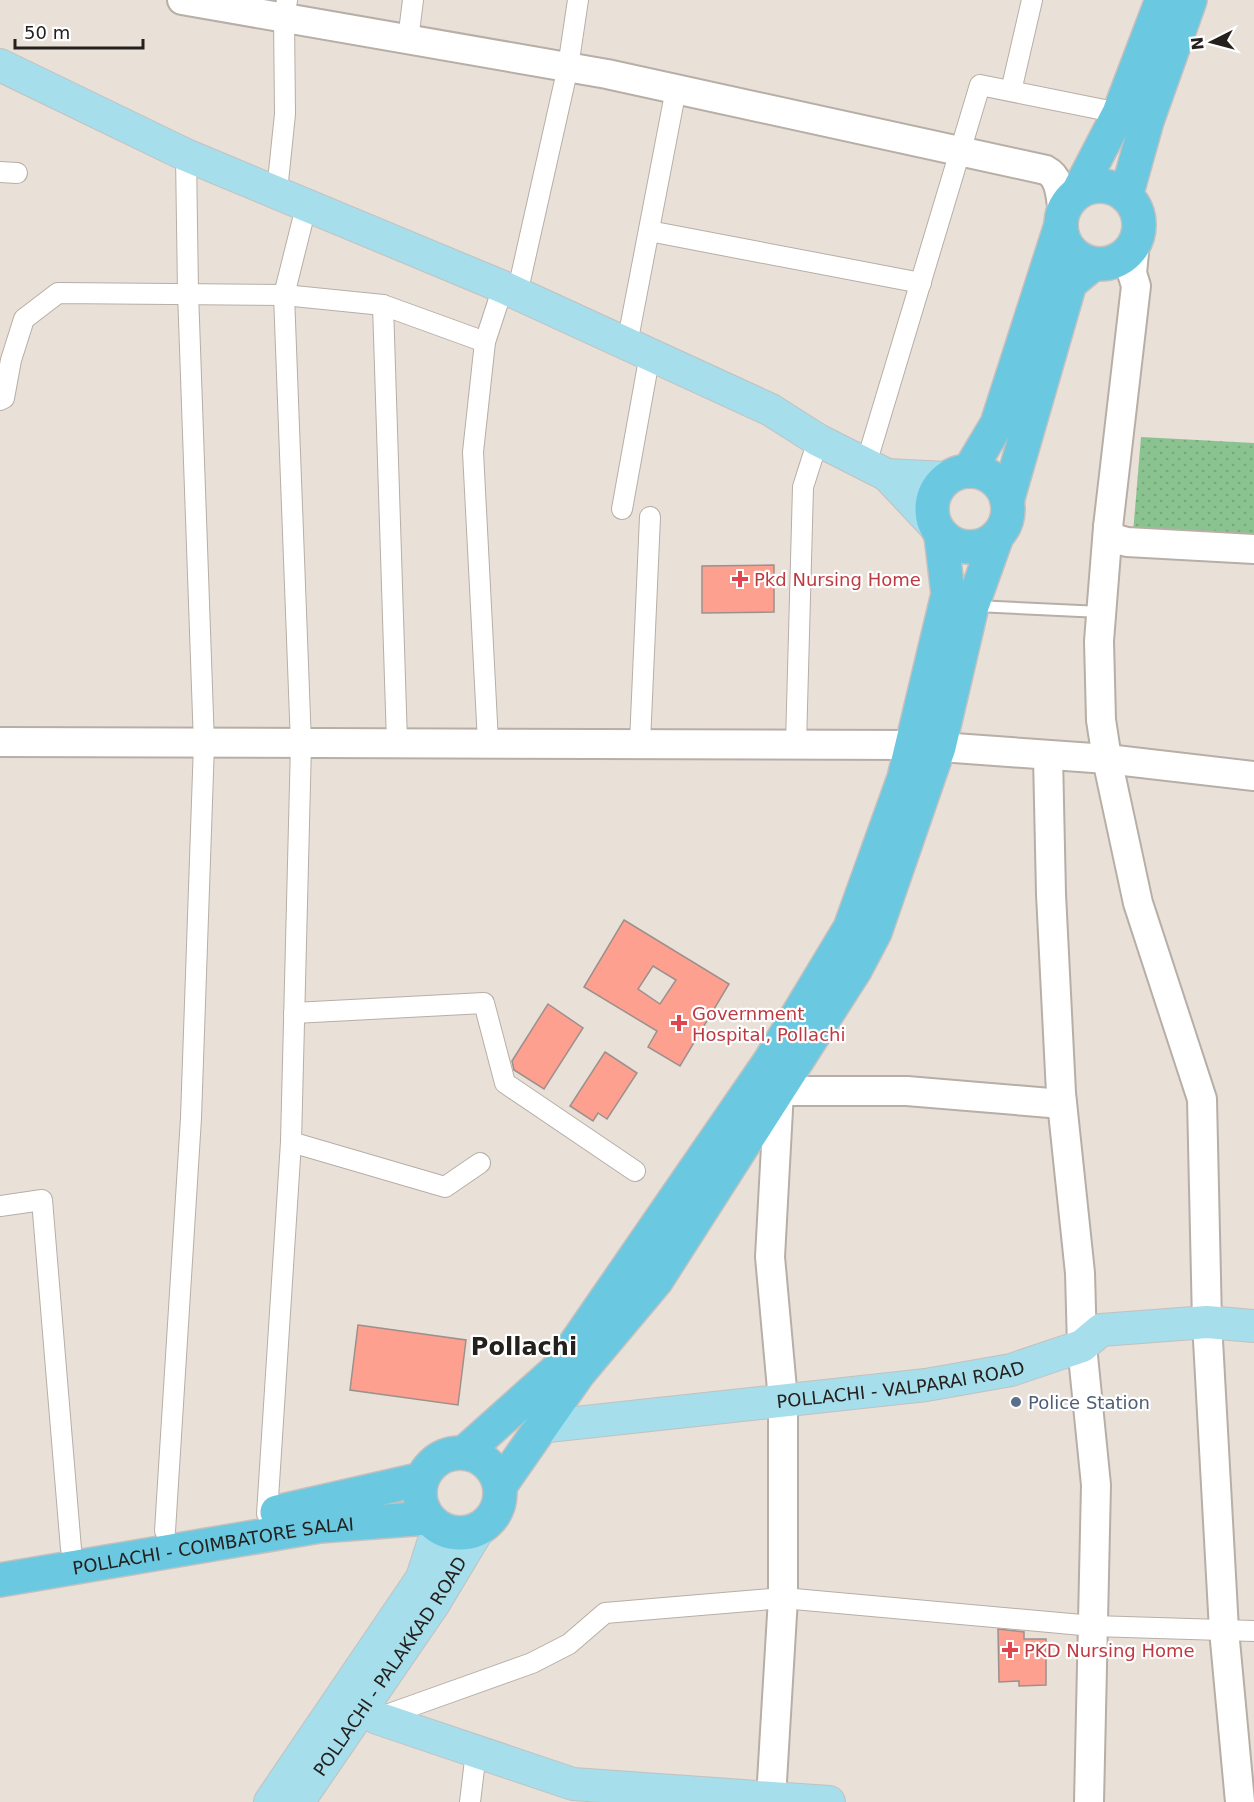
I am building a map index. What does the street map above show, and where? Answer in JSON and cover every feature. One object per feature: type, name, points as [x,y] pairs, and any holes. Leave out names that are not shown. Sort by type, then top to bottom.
[{"type":"highway","points":[[433,1523],[422,1506],[420,1492],[422,1479],[439,1458],[464,1453],[558,1369],[770,1060],[850,928],[904,777],[926,746],[948,594],[932,500],[937,489],[958,475],[997,424],[1067,201],[1119,112],[1162,0]]},
{"type":"highway","points":[[1126,196],[1147,121],[1190,0]]},
{"type":"highway","points":[[1007,501],[1070,283],[1119,260],[1138,218],[1126,196],[1103,186],[1067,201]]},
{"type":"highway","points":[[1067,201],[1063,238],[1070,250],[1080,259],[1119,260]]},
{"type":"highway","points":[[478,1530],[489,1522],[496,1511],[500,1486],[539,1427],[578,1374],[656,1281],[855,970],[875,932],[926,746],[972,606],[1008,513],[1007,501],[1002,489],[993,479],[982,473],[958,475]]},
{"type":"highway","points":[[938,530],[950,543],[975,548],[997,537]]},
{"type":"highway","points":[[464,1453],[488,1463],[500,1486]]},
{"type":"highway","name":"POLLACHI - COIMBATORE SALAI","points":[[0,1561],[267,1514],[422,1479]]},
{"type":"highway","name":"POLLACHI - COIMBATORE SALAI","points":[[0,1580],[320,1526],[433,1523],[458,1534],[478,1530]]},
{"type":"main road","points":[[0,65],[186,154],[307,203],[510,291],[771,410],[818,440],[876,469],[938,530]]},
{"type":"main road","points":[[876,469],[958,475]]},
{"type":"main road","name":"POLLACHI - VALPARAI ROAD","points":[[539,1427],[926,1385],[990,1374],[1011,1370],[1082,1346],[1101,1330],[1207,1322],[1254,1326]]},
{"type":"main road","points":[[270,1802],[422,1578],[433,1523]]},
{"type":"main road","name":"POLLACHI - PALAKKAD ROAD","points":[[298,1802],[370,1713],[478,1530]]},
{"type":"main road","points":[[370,1713],[476,1752],[573,1784],[687,1797],[771,1798],[829,1802]]},
{"type":"street","points":[[182,0],[285,9],[408,40],[568,67],[1046,170],[1055,174],[1067,201]]},
{"type":"street","points":[[408,40],[413,0]]},
{"type":"street","points":[[488,742],[473,452],[485,342],[510,291],[568,67],[578,0]]},
{"type":"street","points":[[1011,91],[1032,0]]},
{"type":"street","points":[[278,191],[285,114],[285,9]]},
{"type":"street","points":[[876,469],[921,283],[980,85],[1119,112]]},
{"type":"street","points":[[622,509],[649,231],[676,90]]},
{"type":"street","points":[[165,1531],[191,1118],[204,744],[188,292],[186,154]]},
{"type":"street","points":[[267,1514],[291,1142],[300,744],[284,295],[307,203]]},
{"type":"street","points":[[649,231],[921,283]]},
{"type":"street","points":[[1119,260],[1136,286],[1108,527],[1101,612],[1099,641],[1101,720],[1137,903],[1202,1099],[1207,1322],[1224,1630],[1240,1802]]},
{"type":"street","points":[[0,400],[4,398],[6,359],[24,319],[58,293],[188,292],[284,295],[383,305],[485,342]]},
{"type":"street","points":[[383,305],[397,742]]},
{"type":"street","points":[[796,744],[802,487],[818,440]]},
{"type":"street","points":[[640,742],[650,517]]},
{"type":"street","points":[[1108,527],[1112,538],[1127,542],[1254,549]]},
{"type":"street","points":[[0,742],[204,744],[640,742],[926,746],[1107,759],[1254,776]]},
{"type":"street","points":[[1048,756],[1051,894],[1062,1104],[1080,1273],[1082,1346],[1096,1485],[1089,1802]]},
{"type":"street","points":[[294,1013],[484,1003],[505,1083],[635,1170]]},
{"type":"street","points":[[771,1798],[783,1598],[783,1400],[770,1257],[779,1091],[907,1091],[1062,1104]]},
{"type":"street","points":[[291,1142],[445,1187],[480,1163]]},
{"type":"street","points":[[0,1206],[42,1200],[71,1549]]},
{"type":"street","points":[[370,1713],[532,1663],[569,1644],[605,1613],[783,1598],[1093,1626],[1254,1631]]},
{"type":"street","points":[[470,1802],[476,1752]]},
{"type":"lane","points":[[972,606],[1101,612]]},
{"type":"green space","points":[[1141,437],[1254,443],[1254,540],[1133,533]]},
{"type":"building","points":[[774,565],[774,612],[702,613],[702,566]]},
{"type":"building","points":[[624,920],[729,984],[680,1066],[648,1047],[657,1031],[584,987]],"holes":[[[653,966],[676,980],[660,1004],[638,989]]]},
{"type":"building","points":[[548,1004],[583,1028],[544,1089],[514,1070],[512,1061]]},
{"type":"building","points":[[605,1052],[637,1073],[607,1119],[598,1113],[593,1121],[570,1106]]},
{"type":"building","points":[[358,1325],[466,1340],[458,1405],[350,1390]]},
{"type":"building","points":[[998,1629],[1024,1632],[1024,1639],[1046,1639],[1046,1685],[1019,1686],[1019,1681],[999,1682]]},
{"type":"place","name":"Pkd Nursing Home","points":[[740,579]]},
{"type":"place","name":"Government Hospital, Pollachi","points":[[679,1023]]},
{"type":"place","name":"Police Station","points":[[1016,1402]]},
{"type":"place","name":"PKD Nursing Home","points":[[1010,1650]]},
{"type":"district","name":"Pollachi","points":[[524,1347]]}]
